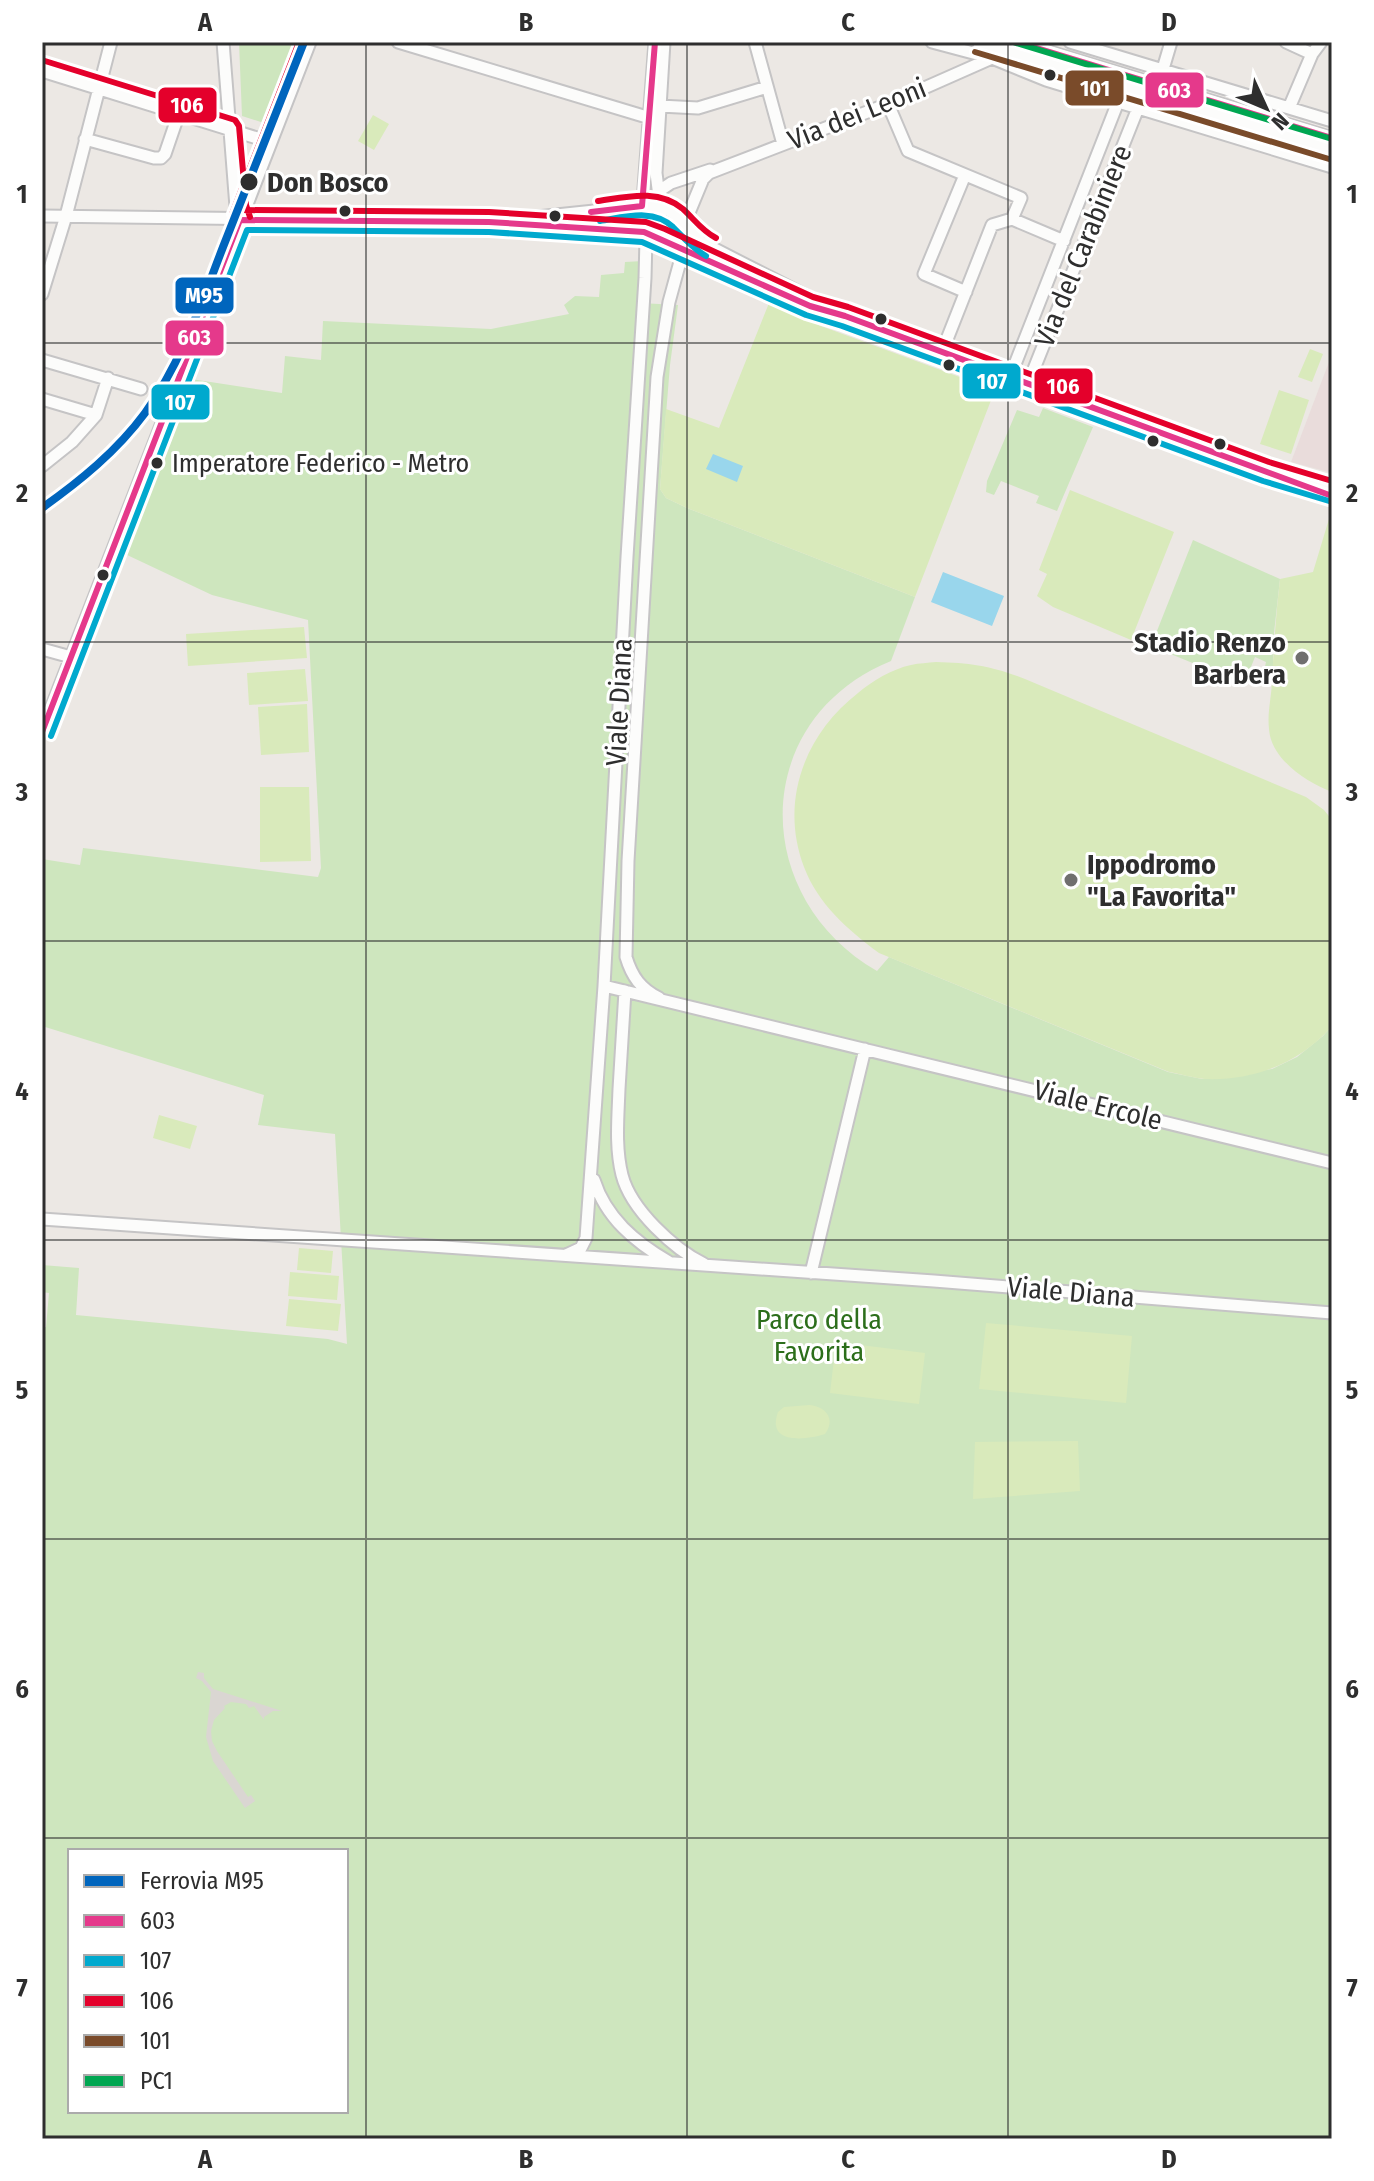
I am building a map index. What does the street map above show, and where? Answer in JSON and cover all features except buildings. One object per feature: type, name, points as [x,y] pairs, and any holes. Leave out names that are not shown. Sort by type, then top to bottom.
[{"type":"street","points":[[42,294],[66,216],[111,42]]},
{"type":"street","points":[[223,42],[236,207],[240,220]]},
{"type":"street","points":[[42,732],[310,42]]},
{"type":"street","points":[[398,42],[650,118]]},
{"type":"street","name":"Viale Diana","points":[[563,1256],[576,1252],[584,1244],[591,1171],[645,278],[646,238],[642,226],[642,206],[655,42]]},
{"type":"street","points":[[42,216],[489,222],[642,226],[650,230],[656,224],[659,206],[656,173],[664,42]]},
{"type":"street","points":[[755,42],[783,144]]},
{"type":"street","points":[[932,42],[991,52],[1332,149]]},
{"type":"street","points":[[978,42],[1036,76],[1332,167]]},
{"type":"street","points":[[1017,42],[1332,138]]},
{"type":"street","points":[[1163,69],[1171,42]]},
{"type":"street","points":[[1286,42],[1312,54]]},
{"type":"street","points":[[1289,108],[1312,54],[1321,42]]},
{"type":"street","points":[[1073,43],[1332,121]]},
{"type":"street","name":"Via dei Leoni","points":[[659,191],[671,183],[722,167],[888,104],[991,52]]},
{"type":"street","points":[[42,71],[270,142]]},
{"type":"street","points":[[660,106],[698,108],[767,87]]},
{"type":"street","name":"Via del Carabiniere","points":[[1010,377],[1118,102]]},
{"type":"street","points":[[888,104],[908,151],[1021,198],[1012,219]]},
{"type":"street","name":"Via del Carabiniere","points":[[1028,384],[1138,108]]},
{"type":"street","points":[[85,139],[161,158],[179,113]]},
{"type":"street","name":"Viale Diana","points":[[659,998],[639,984],[626,957],[628,861],[657,377],[669,302],[683,248],[684,225],[703,179],[722,167]]},
{"type":"street","points":[[965,175],[924,274],[966,292]]},
{"type":"street","points":[[628,208],[640,198],[645,183]]},
{"type":"street","points":[[659,191],[673,213],[701,242],[845,316]]},
{"type":"street","points":[[489,222],[642,206],[659,206],[673,213]]},
{"type":"street","points":[[942,352],[992,225],[1012,219],[1064,241]]},
{"type":"street","points":[[642,226],[800,302],[1332,494]]},
{"type":"street","points":[[42,360],[141,389]]},
{"type":"street","points":[[42,466],[72,442],[96,415],[108,378]]},
{"type":"street","points":[[42,399],[96,415]]},
{"type":"street","points":[[42,649],[71,657]]},
{"type":"street","name":"Viale Ercole","points":[[604,986],[1332,1163]]},
{"type":"street","points":[[625,991],[618,1126],[618,1152],[623,1178],[635,1203],[647,1217],[691,1256],[709,1266]]},
{"type":"street","points":[[811,1273],[865,1049]]},
{"type":"street","name":"Viale Diana","points":[[591,1171],[598,1193],[615,1220],[641,1244],[673,1264]]},
{"type":"street","points":[[42,1219],[563,1256]]},
{"type":"street","name":"Viale Diana","points":[[563,1256],[1332,1313]]},
{"type":"shaded area","points":[[1332,354],[1332,473],[1291,462]]},
{"type":"shaded area","points":[[198,1672],[204,1673],[204,1678],[213,1689],[282,1711],[273,1711],[264,1720],[254,1706],[249,1708],[246,1704],[231,1702],[214,1720],[211,1731],[217,1751],[248,1797],[251,1795],[255,1801],[245,1808],[213,1761],[206,1737],[211,1692],[196,1678]]},
{"type":"green space","points":[[239,42],[295,42],[264,123],[242,116]]},
{"type":"green space","points":[[373,115],[389,124],[374,150],[358,141]]},
{"type":"green space","points":[[637,214],[637,226],[547,221]]},
{"type":"green space","name":"Parco della Favorita","points":[[643,261],[640,303],[678,305],[660,489],[666,498],[915,597],[891,661],[844,688],[811,724],[790,765],[783,810],[788,856],[805,900],[835,939],[877,971],[889,957],[1168,1072],[1202,1079],[1272,1069],[1297,1057],[1332,1026],[1332,2139],[42,2139],[42,1328],[46,1327],[49,1293],[42,1292],[42,1265],[79,1268],[76,1315],[328,1339],[347,1344],[335,1134],[258,1125],[264,1095],[42,1026],[42,859],[80,865],[83,848],[318,877],[321,868],[308,620],[212,595],[125,554],[191,379],[282,393],[285,356],[321,360],[323,321],[491,329],[569,314],[564,305],[575,296],[599,297],[601,275],[624,273],[625,262]]},
{"type":"green space","points":[[769,303],[821,326],[995,390],[915,597],[687,508],[666,498],[660,489],[666,409],[719,428]]},
{"type":"green space","points":[[1310,349],[1323,354],[1312,382],[1298,377]]},
{"type":"green space","points":[[1279,390],[1309,400],[1291,454],[1260,444]]},
{"type":"green space","points":[[1043,408],[1093,427],[1057,511],[1036,503],[1039,496],[1001,481],[994,495],[986,492],[987,481],[1017,410],[1039,417]]},
{"type":"green space","points":[[1070,490],[1174,532],[1131,640],[1053,607],[1037,596],[1047,574],[1039,570]]},
{"type":"green space","name":"Stadio Renzo Barbera","points":[[1332,509],[1332,792],[1301,776],[1283,759],[1271,740],[1269,723],[1280,579],[1313,572]]},
{"type":"green space","points":[[1193,540],[1280,579],[1273,674],[1264,671],[1266,662],[1255,657],[1244,684],[1151,646]]},
{"type":"green space","points":[[304,627],[307,658],[188,666],[186,634]]},
{"type":"green space","name":"Ippodromo \"La Favorita\"","points":[[936,662],[981,666],[1025,679],[1306,797],[1324,810],[1332,820],[1332,1026],[1306,1050],[1275,1067],[1241,1077],[1191,1077],[1169,1072],[879,953],[845,925],[817,893],[804,867],[797,842],[794,818],[802,771],[824,728],[839,710],[864,689],[897,669]]},
{"type":"green space","points":[[305,669],[308,701],[249,705],[247,673]]},
{"type":"green space","points":[[307,704],[309,752],[261,755],[258,707]]},
{"type":"green space","points":[[260,787],[309,787],[311,861],[260,862]]},
{"type":"green space","points":[[159,1115],[197,1126],[190,1149],[153,1138]]},
{"type":"green space","points":[[299,1248],[333,1251],[331,1273],[297,1270]]},
{"type":"green space","points":[[290,1272],[339,1276],[337,1300],[288,1296]]},
{"type":"green space","points":[[289,1299],[341,1304],[338,1331],[286,1326]]},
{"type":"green space","points":[[986,1323],[1132,1336],[1126,1403],[979,1389]]},
{"type":"green space","points":[[836,1342],[925,1353],[919,1404],[830,1393]]},
{"type":"green space","points":[[810,1405],[821,1408],[828,1415],[830,1423],[825,1434],[790,1438],[778,1430],[778,1412],[784,1407]]},
{"type":"green space","points":[[1078,1441],[1080,1491],[973,1499],[975,1442]]},
{"type":"water","points":[[713,454],[743,466],[737,482],[706,469]]},
{"type":"water","points":[[943,572],[1004,596],[992,626],[931,602]]},
{"type":"rail line","name":"M95","points":[[42,508],[110,453],[158,394],[180,354],[198,311],[304,42]]},
{"type":"transit line","name":"106","points":[[232,214],[299,42]]},
{"type":"transit line","name":"603","points":[[591,212],[642,206],[655,42]]},
{"type":"transit line","name":"PC1","points":[[1013,42],[1332,139]]},
{"type":"transit line","name":"603","points":[[1017,42],[1332,138]]},
{"type":"transit line","name":"101","points":[[975,52],[1329,159]]},
{"type":"transit line","name":"106","points":[[45,61],[235,120],[239,126],[246,205],[250,217]]},
{"type":"transit line","name":"106","points":[[598,201],[631,196],[663,198],[683,209],[716,238]]},
{"type":"transit line","name":"106","points":[[240,210],[489,212],[646,222],[813,297],[848,307],[1269,462],[1332,481]]},
{"type":"transit line","name":"107","points":[[600,221],[638,215],[657,217],[706,256]]},
{"type":"transit line","name":"603","points":[[42,732],[240,220],[489,222],[644,232],[810,306],[845,316],[1332,496]]},
{"type":"transit line","name":"107","points":[[51,736],[247,230],[489,232],[642,242],[806,315],[1263,481],[1329,501]]},
{"type":"place","name":"Don Bosco","points":[[249,182]]},
{"type":"place","name":"Imperatore Federico - Metro","points":[[157,463]]},
{"type":"place","name":"Stadio Renzo Barbera","points":[[1302,658]]},
{"type":"place","name":"Ippodromo \"La Favorita\"","points":[[1071,880]]}]
